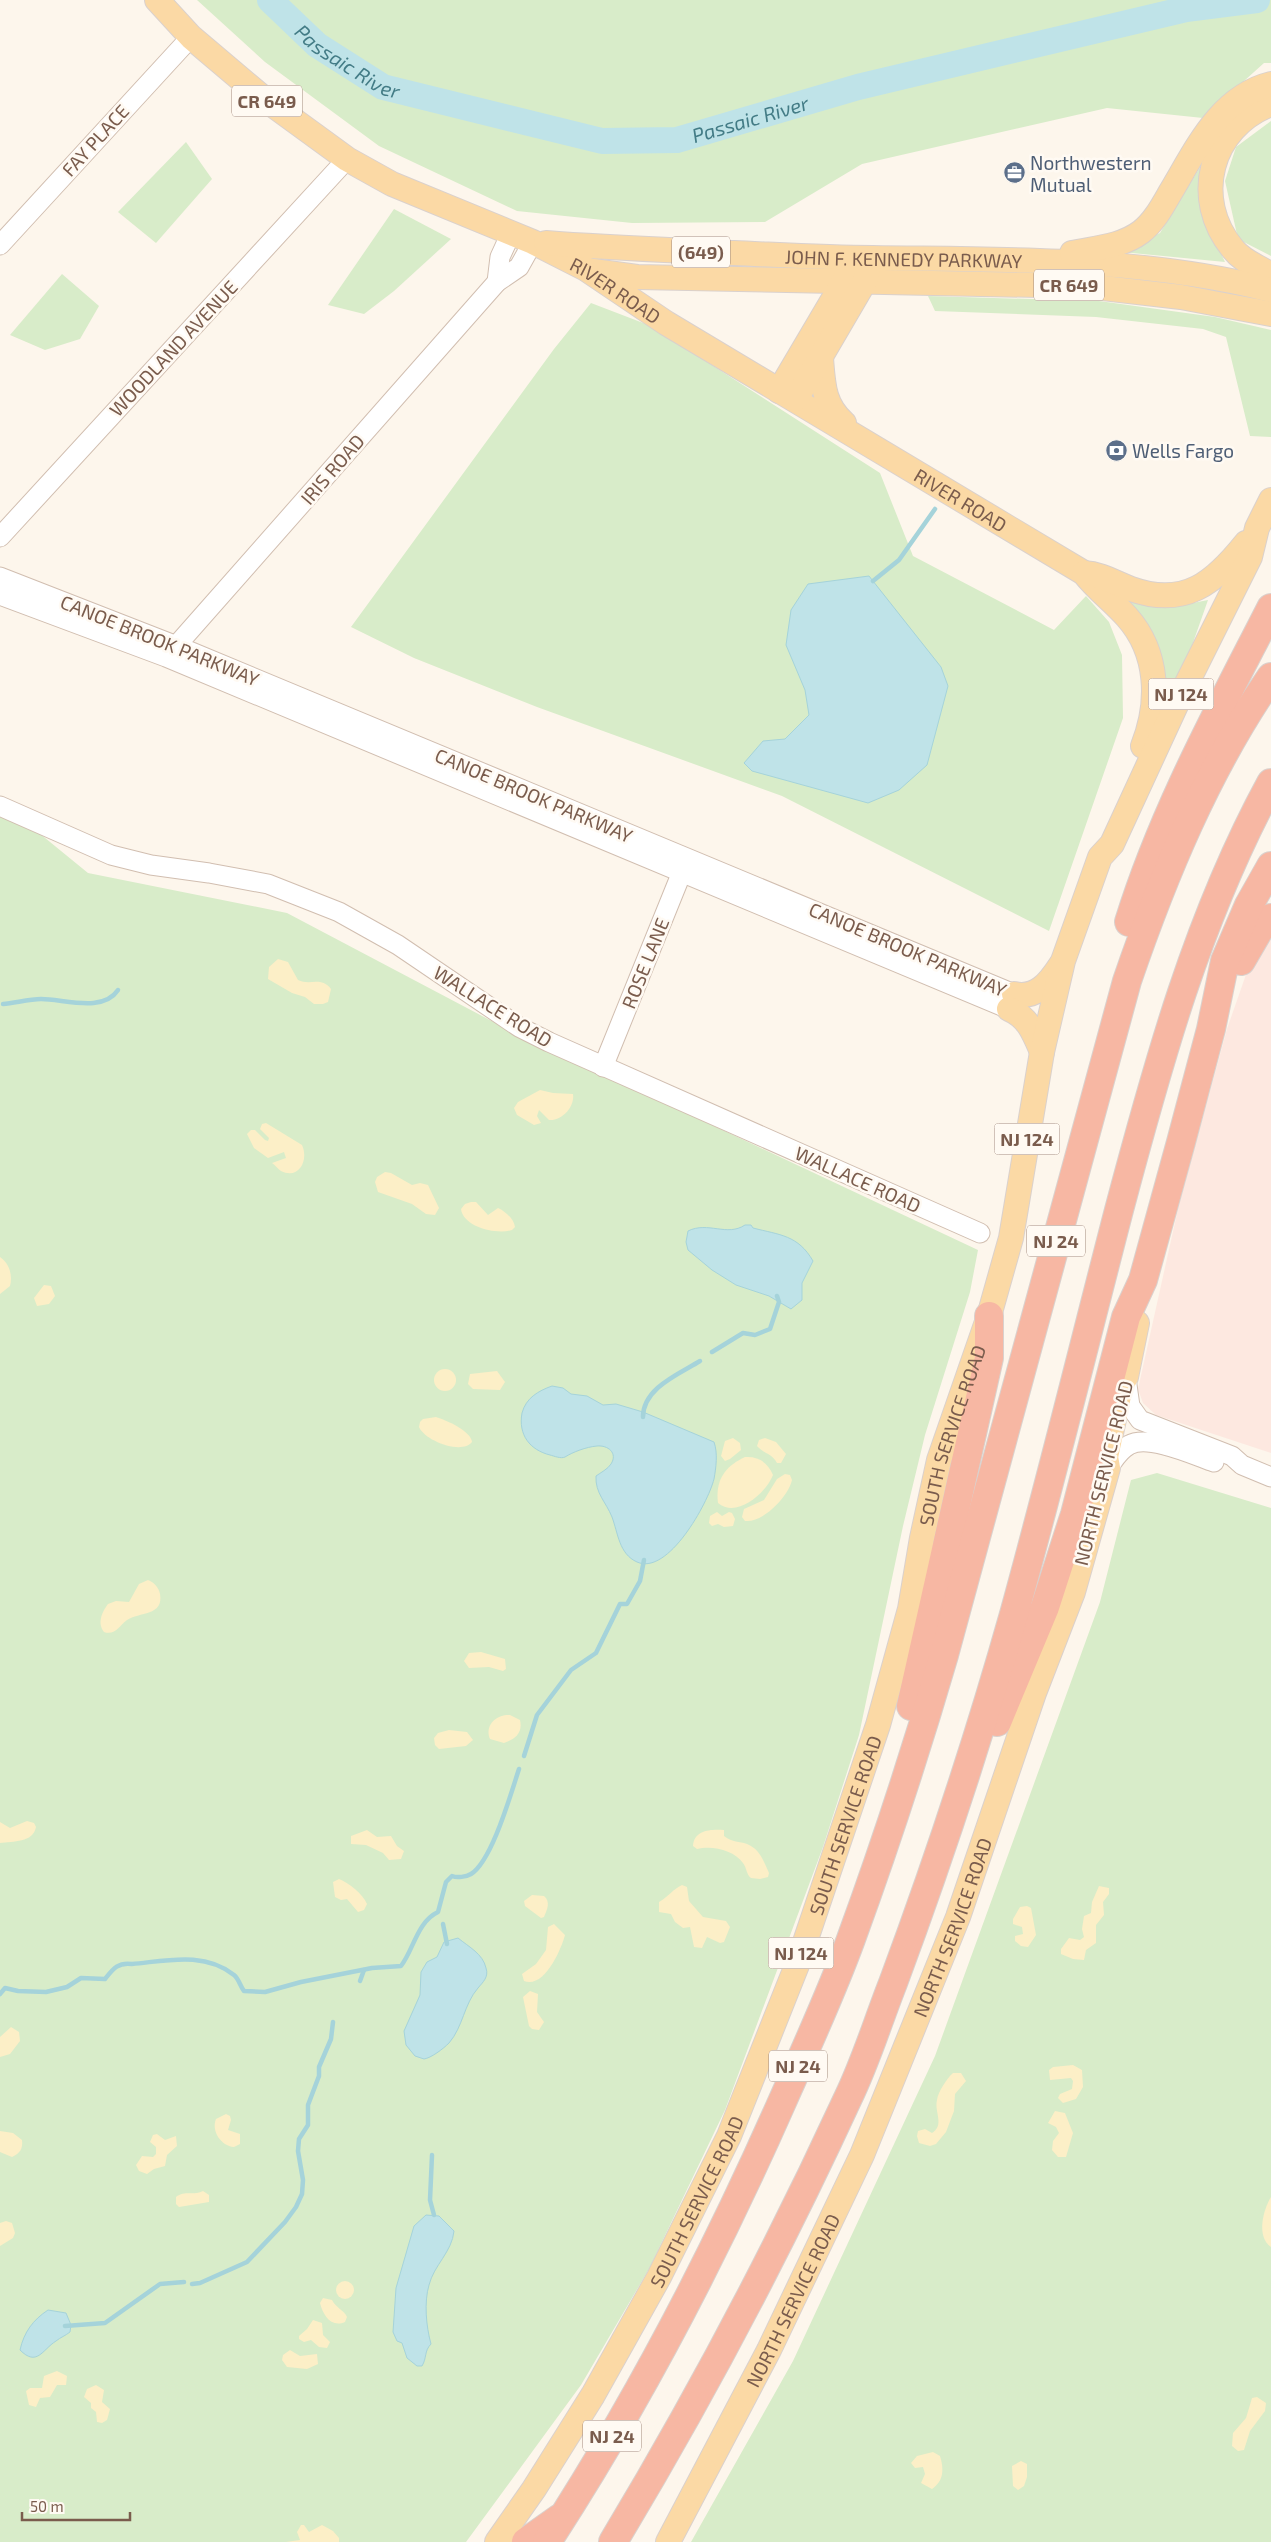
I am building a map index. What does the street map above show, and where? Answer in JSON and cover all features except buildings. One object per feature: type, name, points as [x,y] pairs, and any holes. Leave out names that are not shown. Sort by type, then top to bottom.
[{"type":"highway","points":[[1073,1178],[1112,974],[1131,913],[1178,792],[1271,608]]},
{"type":"highway","name":"NJ 24","points":[[548,2542],[612,2435],[691,2294],[756,2160],[850,1940],[911,1765],[944,1655],[1114,1027],[1157,897],[1190,821],[1224,756],[1271,677]]},
{"type":"highway","name":"NJ 24","points":[[613,2542],[708,2376],[757,2283],[850,2094],[916,1923],[1015,1610],[1126,1186],[1172,1020],[1200,938],[1230,865],[1271,782]]},
{"type":"highway","points":[[1230,865],[1271,815]]},
{"type":"highway","points":[[954,1806],[1007,1700],[1046,1607],[1075,1514],[1126,1317],[1143,1280],[1211,1029],[1225,961],[1249,905],[1271,866]]},
{"type":"highway","points":[[1211,1029],[1245,952],[1259,930],[1271,918]]},
{"type":"highway","points":[[890,1824],[896,1762],[936,1598],[966,1451],[989,1358],[989,1316]]},
{"type":"highway","points":[[634,2542],[660,2494],[757,2283]]},
{"type":"highway","points":[[526,2542],[565,2515]]},
{"type":"main road","name":"RIVER ROAD","points":[[157,0],[191,36],[262,97],[347,159],[392,184],[522,238],[586,270],[666,323],[1084,573],[1096,589],[1118,606],[1138,630],[1146,645],[1154,675],[1154,702],[1151,722],[1138,759],[1102,840],[1100,857]]},
{"type":"main road","points":[[1043,260],[1125,242],[1140,232],[1161,209],[1220,114],[1247,93],[1271,84]]},
{"type":"main road","points":[[1271,104],[1252,113],[1234,128],[1221,147],[1209,185],[1216,221],[1226,241],[1249,263],[1271,275]]},
{"type":"main road","name":"JOHN F. KENNEDY PARKWAY","points":[[522,238],[596,247],[870,258],[1043,260],[1145,267],[1215,278],[1271,290]]},
{"type":"main road","points":[[788,395],[854,281],[870,258]]},
{"type":"main road","name":"JOHN F. KENNEDY PARKWAY","points":[[586,270],[637,277],[1086,286],[1181,297],[1271,314]]},
{"type":"main road","points":[[788,395],[821,358],[854,281]]},
{"type":"main road","points":[[821,358],[823,386],[831,408],[866,442]]},
{"type":"main road","name":"NJ 124","points":[[989,1316],[1011,1238],[1042,1052],[1063,961],[1100,857],[1112,844],[1176,703],[1250,557],[1257,528],[1271,500]]},
{"type":"main road","name":"RIVER ROAD","points":[[1084,573],[1097,574],[1130,588],[1157,596],[1179,595],[1203,585],[1217,576],[1257,528]]},
{"type":"main road","points":[[1042,1052],[1026,1021],[1012,1001],[1028,995],[1049,983],[1063,961]]},
{"type":"main road","name":"NORTH SERVICE ROAD","points":[[668,2542],[769,2350],[862,2155],[958,1917],[1034,1693],[1073,1592],[1108,1468],[1106,1457],[1120,1386],[1126,1377],[1143,1280]]},
{"type":"main road","name":"SOUTH SERVICE ROAD","points":[[496,2542],[534,2489],[593,2395],[659,2277],[729,2136],[799,1960],[878,1725],[910,1609],[922,1538],[939,1460],[989,1316]]},
{"type":"street","name":"FAY PLACE","points":[[0,245],[191,36]]},
{"type":"street","name":"WOODLAND AVENUE","points":[[0,537],[347,159]]},
{"type":"street","name":"IRIS ROAD","points":[[172,651],[497,282],[500,257],[522,238]]},
{"type":"street","name":"CANOE BROOK PARKWAY","points":[[0,578],[684,866],[1012,1001]]},
{"type":"street","name":"CANOE BROOK PARKWAY","points":[[0,595],[172,651]]},
{"type":"street","name":"WALLACE ROAD","points":[[0,806],[111,855],[151,865],[209,872],[268,884],[339,912],[398,944],[520,1027],[603,1067],[980,1233]]},
{"type":"street","name":"ROSE LANE","points":[[603,1067],[684,866]]},
{"type":"street","points":[[1126,1377],[1130,1406],[1140,1420],[1232,1456],[1242,1465],[1271,1477]]},
{"type":"street","points":[[1108,1468],[1119,1452],[1139,1441],[1166,1446],[1227,1466],[1242,1465]]},
{"type":"shaded area","points":[[1271,903],[1271,1453],[1156,1415],[1143,1403],[1138,1389],[1178,1209],[1227,1029]]},
{"type":"green space","points":[[197,0],[1271,0],[1271,63],[1264,63],[1203,118],[1107,108],[862,164],[765,222],[632,223],[517,211],[379,146],[265,62]]},
{"type":"green space","points":[[1271,121],[1271,256],[1238,239],[1225,181],[1236,147]]},
{"type":"green space","points":[[186,142],[212,179],[156,243],[118,212]]},
{"type":"green space","points":[[1202,164],[1203,216],[1225,262],[1122,252],[1160,233]]},
{"type":"green space","points":[[394,209],[451,239],[394,291],[364,314],[328,305]]},
{"type":"green space","points":[[62,274],[99,306],[80,339],[45,350],[10,335]]},
{"type":"green space","points":[[928,296],[1099,301],[1215,317],[1271,330],[1271,437],[1250,436],[1226,337],[1203,329],[1096,317],[935,311]]},
{"type":"green space","points":[[591,303],[651,326],[880,473],[913,556],[1054,630],[1086,596],[1109,622],[1122,655],[1123,718],[1049,931],[782,796],[537,707],[414,658],[351,627],[554,349]]},
{"type":"green space","points":[[1121,596],[1183,605],[1208,600],[1189,654],[1157,729]]},
{"type":"green space","points":[[0,816],[39,833],[88,873],[287,913],[503,1027],[978,1250],[970,1292],[925,1435],[903,1526],[859,1735],[823,1847],[725,2110],[649,2269],[581,2385],[466,2542],[0,2542]]},
{"type":"green space","points":[[1157,1473],[1271,1508],[1271,2542],[691,2542],[793,2361],[935,2056],[1100,1602],[1131,1480]]},
{"type":"sand","points":[[278,959],[288,962],[298,980],[302,982],[319,982],[327,985],[331,989],[328,1002],[314,1004],[305,997],[292,993],[268,979],[269,967]]},
{"type":"sand","points":[[540,1090],[573,1094],[573,1099],[567,1112],[554,1120],[549,1120],[539,1110],[537,1116],[541,1123],[534,1125],[517,1115],[514,1108],[518,1102]]},
{"type":"sand","points":[[266,1123],[302,1145],[304,1157],[301,1167],[297,1171],[287,1173],[281,1171],[272,1163],[286,1158],[284,1152],[268,1158],[254,1148],[247,1134],[251,1130],[255,1130],[268,1141],[269,1138],[260,1129],[262,1124]]},
{"type":"sand","points":[[385,1172],[391,1173],[412,1185],[420,1183],[428,1185],[439,1208],[435,1215],[426,1214],[412,1204],[378,1192],[375,1182],[377,1177]]},
{"type":"sand","points":[[476,1202],[488,1215],[498,1208],[501,1209],[511,1218],[515,1227],[512,1230],[498,1231],[474,1225],[463,1215],[461,1209],[465,1204]]},
{"type":"sand","points":[[0,1257],[8,1266],[11,1278],[10,1286],[0,1294]]},
{"type":"sand","points":[[44,1285],[51,1286],[55,1296],[49,1304],[37,1306],[34,1298]]},
{"type":"sand","points":[[445,1369],[453,1372],[456,1380],[453,1388],[445,1391],[437,1388],[434,1380],[437,1372]]},
{"type":"sand","points":[[497,1371],[505,1382],[500,1390],[473,1389],[468,1384],[470,1374]]},
{"type":"sand","points":[[436,1417],[452,1423],[463,1430],[471,1438],[472,1442],[467,1446],[452,1447],[428,1437],[419,1427],[420,1422],[423,1419]]},
{"type":"sand","points":[[733,1438],[740,1443],[741,1450],[725,1461],[721,1456],[725,1441]]},
{"type":"sand","points":[[765,1438],[776,1442],[786,1454],[781,1463],[777,1463],[773,1457],[757,1446],[759,1440]]},
{"type":"sand","points":[[745,1457],[759,1459],[768,1467],[773,1475],[764,1489],[750,1502],[734,1508],[726,1507],[718,1503],[720,1480],[727,1469]]},
{"type":"sand","points":[[785,1474],[790,1475],[792,1480],[786,1494],[767,1513],[752,1521],[745,1521],[742,1517],[744,1509],[764,1500],[777,1479]]},
{"type":"sand","points":[[717,1512],[722,1516],[729,1512],[732,1513],[735,1519],[733,1526],[724,1527],[718,1524],[712,1526],[709,1523],[710,1516]]},
{"type":"sand","points":[[148,1580],[157,1587],[159,1592],[160,1601],[158,1606],[150,1612],[132,1617],[111,1633],[104,1632],[101,1618],[108,1604],[116,1601],[129,1602],[139,1584]]},
{"type":"sand","points":[[481,1652],[505,1659],[506,1669],[503,1671],[489,1667],[469,1668],[464,1661],[469,1653]]},
{"type":"sand","points":[[510,1715],[520,1720],[521,1725],[517,1735],[512,1740],[504,1743],[490,1739],[489,1729],[493,1721],[501,1716]]},
{"type":"sand","points":[[449,1730],[467,1732],[473,1740],[466,1746],[439,1749],[435,1745],[434,1738],[438,1733]]},
{"type":"sand","points":[[27,1821],[34,1823],[36,1827],[31,1836],[27,1839],[0,1843],[0,1822],[10,1828]]},
{"type":"sand","points":[[367,1830],[377,1837],[391,1836],[397,1846],[404,1851],[401,1859],[389,1860],[383,1853],[366,1845],[351,1844],[351,1836]]},
{"type":"sand","points":[[709,1830],[724,1830],[724,1836],[727,1838],[747,1844],[755,1849],[761,1856],[769,1873],[768,1877],[760,1879],[751,1878],[743,1863],[728,1852],[716,1848],[697,1849],[693,1846],[696,1837],[700,1834]]},
{"type":"sand","points":[[339,1879],[347,1883],[362,1896],[367,1904],[364,1910],[358,1912],[347,1899],[341,1900],[335,1897],[333,1882]]},
{"type":"sand","points":[[682,1885],[687,1887],[689,1901],[703,1917],[726,1921],[730,1927],[724,1942],[720,1943],[707,1937],[702,1948],[694,1947],[690,1927],[683,1928],[675,1922],[671,1914],[659,1912],[659,1902]]},
{"type":"sand","points":[[1099,1886],[1109,1888],[1109,1894],[1103,1902],[1104,1915],[1096,1925],[1096,1943],[1086,1950],[1084,1960],[1073,1959],[1061,1954],[1061,1949],[1069,1938],[1080,1940],[1084,1937],[1082,1929],[1084,1916],[1091,1913],[1092,1902]]},
{"type":"sand","points":[[532,1895],[544,1896],[546,1898],[548,1906],[544,1917],[541,1918],[525,1906],[524,1901]]},
{"type":"sand","points":[[1027,1906],[1031,1908],[1036,1935],[1028,1947],[1021,1946],[1015,1941],[1015,1936],[1023,1934],[1022,1927],[1013,1924],[1013,1919],[1020,1907]]},
{"type":"sand","points":[[554,1924],[565,1935],[556,1958],[545,1974],[531,1982],[524,1981],[522,1974],[536,1964],[546,1950],[548,1927]]},
{"type":"sand","points":[[530,1991],[538,1994],[537,2012],[544,2022],[539,2030],[532,2029],[529,2026],[523,1997]]},
{"type":"sand","points":[[11,2027],[19,2032],[20,2041],[10,2054],[0,2057],[0,2037]]},
{"type":"sand","points":[[1073,2065],[1082,2070],[1083,2087],[1076,2099],[1063,2103],[1058,2098],[1060,2094],[1072,2089],[1073,2081],[1071,2078],[1050,2080],[1049,2070],[1053,2067]]},
{"type":"sand","points":[[953,2073],[961,2073],[966,2081],[955,2094],[954,2111],[946,2132],[936,2144],[930,2146],[919,2143],[918,2131],[925,2129],[932,2133],[938,2126],[936,2105],[938,2097],[943,2085]]},
{"type":"sand","points":[[1055,2111],[1065,2113],[1073,2133],[1066,2157],[1058,2157],[1052,2150],[1053,2141],[1059,2133],[1056,2127],[1048,2123]]},
{"type":"sand","points":[[226,2114],[230,2116],[231,2120],[228,2130],[240,2134],[240,2144],[234,2147],[221,2141],[216,2133],[216,2119]]},
{"type":"sand","points":[[0,2131],[13,2133],[22,2140],[20,2150],[12,2157],[0,2152]]},
{"type":"sand","points":[[157,2134],[165,2140],[176,2136],[177,2146],[167,2155],[165,2166],[154,2169],[147,2174],[139,2171],[136,2165],[142,2156],[153,2157],[156,2154],[156,2147],[150,2142],[153,2135]]},
{"type":"sand","points":[[203,2191],[209,2195],[209,2202],[179,2207],[176,2204],[176,2197],[179,2195]]},
{"type":"sand","points":[[1271,2197],[1271,2247],[1266,2243],[1262,2223]]},
{"type":"sand","points":[[6,2221],[12,2223],[15,2233],[13,2238],[0,2246],[0,2223]]},
{"type":"sand","points":[[345,2281],[351,2284],[354,2290],[351,2296],[345,2299],[339,2296],[336,2290],[339,2284]]},
{"type":"sand","points":[[323,2298],[332,2300],[344,2313],[347,2317],[345,2322],[336,2323],[328,2319],[320,2303]]},
{"type":"sand","points":[[313,2320],[322,2323],[323,2335],[330,2342],[327,2348],[319,2347],[311,2340],[304,2342],[299,2339],[299,2336]]},
{"type":"sand","points":[[290,2350],[300,2356],[317,2354],[318,2364],[307,2369],[287,2367],[282,2360],[283,2355]]},
{"type":"sand","points":[[57,2371],[67,2376],[66,2385],[57,2385],[50,2397],[40,2398],[36,2407],[29,2405],[26,2391],[30,2388],[42,2388],[44,2376]]},
{"type":"sand","points":[[96,2385],[104,2390],[102,2402],[110,2409],[107,2420],[102,2423],[97,2422],[96,2412],[91,2408],[91,2403],[84,2397],[87,2389]]},
{"type":"sand","points":[[1257,2397],[1266,2403],[1265,2411],[1250,2431],[1244,2450],[1238,2451],[1232,2446],[1233,2433],[1246,2418],[1252,2398]]},
{"type":"sand","points":[[933,2452],[940,2456],[942,2474],[939,2482],[932,2489],[921,2483],[925,2474],[923,2467],[915,2468],[911,2463],[917,2456]]},
{"type":"sand","points":[[1021,2461],[1027,2464],[1027,2477],[1024,2486],[1018,2490],[1013,2486],[1012,2466]]},
{"type":"sand","points":[[301,2525],[304,2525],[309,2532],[322,2525],[333,2531],[339,2538],[339,2542],[286,2542],[300,2540],[297,2532]]},
{"type":"water","points":[[869,576],[941,667],[948,686],[927,765],[899,790],[868,803],[752,771],[744,763],[763,741],[785,739],[809,715],[805,690],[786,645],[791,610],[808,584]]},
{"type":"water","points":[[751,1225],[753,1228],[788,1237],[801,1246],[813,1261],[802,1283],[802,1300],[791,1309],[769,1296],[736,1285],[712,1270],[688,1250],[686,1242],[688,1231],[695,1228],[731,1230]]},
{"type":"water","points":[[552,1386],[563,1388],[571,1394],[587,1396],[603,1405],[616,1404],[643,1412],[714,1442],[716,1465],[714,1479],[704,1504],[685,1535],[661,1558],[649,1563],[637,1562],[626,1554],[623,1548],[612,1517],[596,1482],[596,1476],[608,1468],[613,1460],[611,1450],[601,1446],[593,1447],[560,1458],[543,1453],[527,1440],[521,1421],[526,1403],[542,1390]]},
{"type":"water","points":[[458,1938],[482,1959],[487,1971],[486,1977],[473,1994],[454,2037],[437,2053],[424,2059],[415,2056],[406,2045],[404,2031],[420,1995],[421,1972],[427,1962],[437,1957],[444,1942]]},
{"type":"water","points":[[426,2215],[439,2216],[454,2231],[453,2239],[447,2252],[431,2278],[429,2285],[426,2299],[426,2314],[431,2344],[427,2349],[422,2366],[417,2366],[407,2358],[402,2343],[397,2341],[393,2332],[396,2288],[414,2226]]},
{"type":"water","points":[[48,2310],[66,2313],[71,2325],[70,2332],[39,2355],[31,2357],[26,2355],[20,2350],[24,2338],[30,2327]]},
{"type":"waterway","name":"Passaic River","points":[[270,0],[317,45],[383,87],[602,141],[677,140],[858,87],[1186,9],[1257,0]]},
{"type":"waterway","points":[[873,581],[899,560],[935,509]]},
{"type":"waterway","points":[[3,1004],[41,999],[93,1003],[111,997],[118,990]]},
{"type":"waterway","points":[[712,1352],[743,1333],[755,1335],[770,1329],[779,1302],[777,1296]]},
{"type":"waterway","points":[[643,1417],[645,1407],[655,1390],[700,1361]]},
{"type":"waterway","points":[[524,1756],[537,1715],[571,1670],[596,1653],[620,1604],[627,1604],[640,1581],[644,1560]]},
{"type":"waterway","points":[[0,1994],[5,1988],[18,1991],[46,1992],[67,1987],[81,1978],[105,1979],[113,1969],[123,1964],[184,1959],[198,1960],[222,1968],[237,1978],[244,1991],[265,1992],[301,1982],[372,1968],[401,1966],[420,1929],[431,1916],[438,1912],[446,1882],[452,1876],[467,1876],[479,1867],[500,1826],[519,1769]]},
{"type":"waterway","points":[[443,1924],[447,1944]]},
{"type":"waterway","points":[[360,1981],[364,1970]]},
{"type":"waterway","points":[[192,2284],[200,2283],[247,2262],[285,2222],[296,2207],[302,2194],[303,2180],[298,2151],[299,2139],[308,2125],[308,2105],[319,2076],[319,2067],[331,2039],[333,2022]]},
{"type":"waterway","points":[[432,2155],[430,2200],[434,2215]]},
{"type":"waterway","points":[[65,2326],[105,2323],[160,2284],[184,2282]]},
{"type":"place","name":"Northwestern Mutual","points":[[1014,173]]},
{"type":"place","name":"Wells Fargo","points":[[1116,450]]}]
